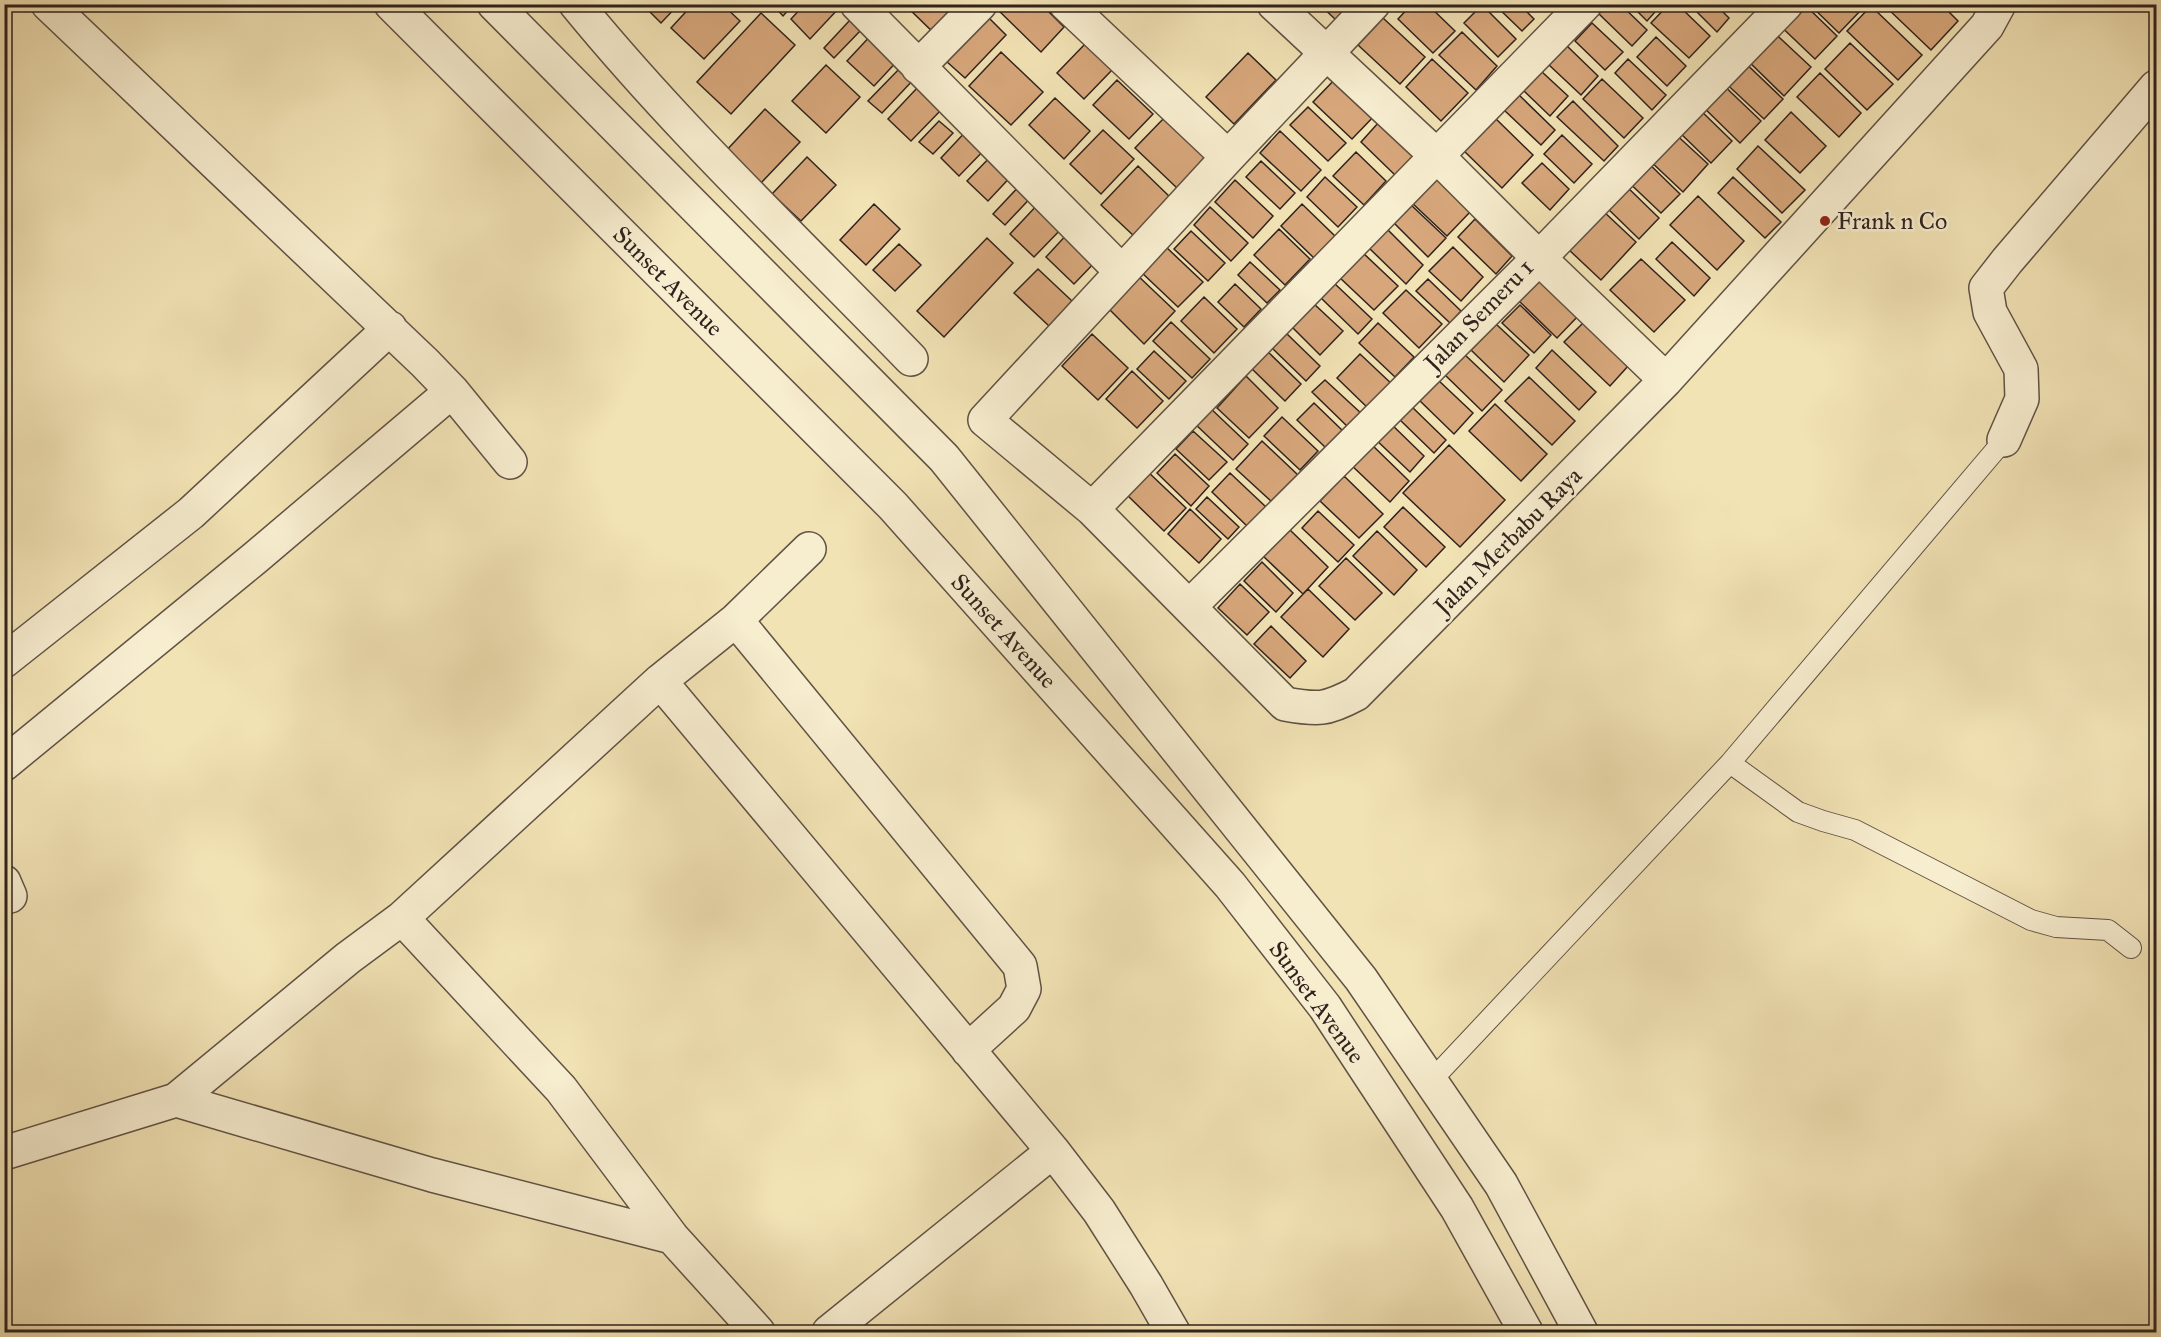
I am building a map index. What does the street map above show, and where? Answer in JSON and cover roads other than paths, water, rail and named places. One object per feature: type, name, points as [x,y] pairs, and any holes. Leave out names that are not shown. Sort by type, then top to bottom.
[{"type":"street","points":[[48,4],[390,328],[452,391],[510,462]]},
{"type":"street","name":"Sunset Avenue","points":[[391,4],[893,506],[1230,885],[1325,1007],[1456,1208],[1526,1332]]},
{"type":"street","name":"Sunset Avenue","points":[[494,4],[944,458],[1361,979],[1500,1184],[1581,1332]]},
{"type":"street","points":[[576,4],[609,45],[688,132],[911,359]]},
{"type":"street","points":[[857,4],[1122,272],[1373,4]]},
{"type":"street","points":[[918,67],[980,4]]},
{"type":"street","points":[[1066,4],[1228,157]]},
{"type":"street","name":"Jalan Semeru 1","points":[[1190,606],[1539,258],[1438,157],[1274,4]]},
{"type":"street","points":[[1092,509],[1585,4]]},
{"type":"street","points":[[1666,380],[1539,258],[1786,4]]},
{"type":"street","name":"Jalan Merbabu Raya","points":[[1122,272],[985,420],[1092,509],[1285,704],[1311,709],[1333,706],[1356,694],[1666,380],[1984,12]]},
{"type":"street","points":[[2004,440],[2022,399],[2021,369],[1990,312],[1986,288],[2157,87]]},
{"type":"street","points":[[4,662],[191,513],[390,328]]},
{"type":"street","points":[[4,764],[255,558],[452,391]]},
{"type":"street","points":[[4,1153],[176,1100],[348,958],[402,918],[660,681],[736,620],[809,549]]},
{"type":"street","points":[[736,620],[1020,966],[1024,989],[1014,1008],[968,1050]]},
{"type":"street","points":[[660,681],[1053,1150],[1099,1211],[1173,1332]]},
{"type":"street","points":[[402,918],[561,1089],[672,1237],[758,1332]]},
{"type":"street","points":[[176,1100],[432,1175],[672,1237]]},
{"type":"street","points":[[829,1332],[1053,1150]]},
{"type":"lane","points":[[1430,1082],[1730,763],[2004,440]]},
{"type":"lane","points":[[1730,763],[1798,812],[1822,822],[1855,830],[2031,920],[2056,927],[2108,930],[2131,948]]},
{"type":"place","name":"Frank n Co","points":[[1825,221]]}]
